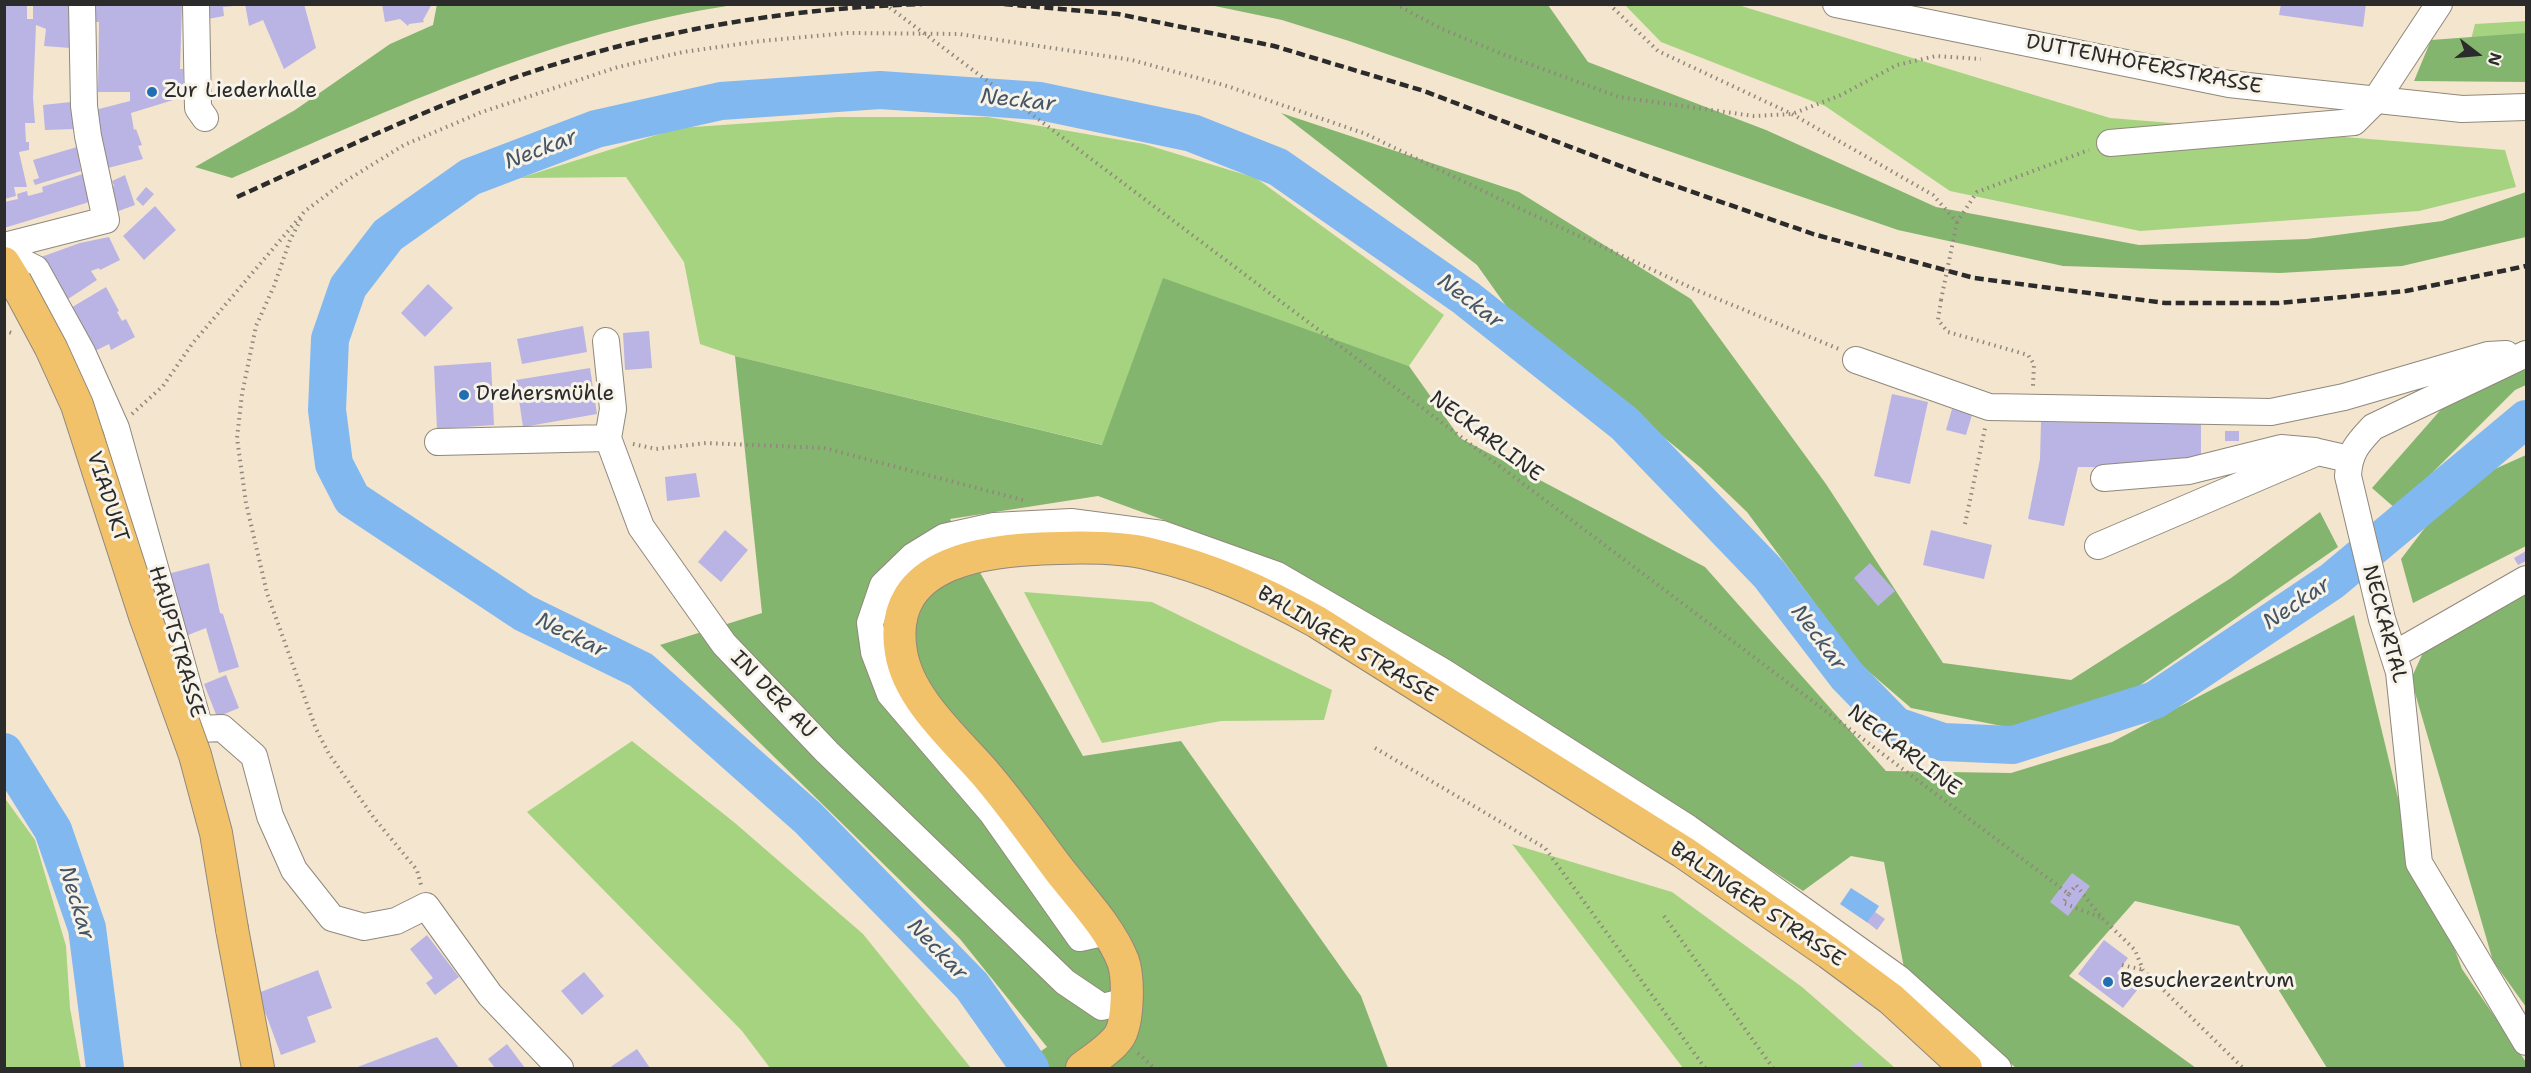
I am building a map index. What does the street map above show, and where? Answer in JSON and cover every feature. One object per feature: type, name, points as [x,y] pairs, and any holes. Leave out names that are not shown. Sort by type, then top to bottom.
[{"type":"main road","name":"VIADUKT","points":[[8,266],[51,348],[77,405],[145,616],[195,755],[216,833],[258,1068]]},
{"type":"main road","name":"BALINGER STRASSE","points":[[1090,1063],[1119,1036],[1127,1016],[1124,963],[1107,932],[985,773],[942,726],[911,682],[901,654],[900,629],[903,610],[916,587],[932,573],[976,555],[1017,549],[1087,548],[1147,553],[1218,574],[1266,594],[1317,622],[1683,852],[1891,999],[1966,1068]]},
{"type":"street","points":[[4,246],[106,220],[84,106],[82,4]]},
{"type":"street","points":[[196,4],[198,108],[205,118]]},
{"type":"street","name":"DUTTENHOFERSTRASSE","points":[[1836,4],[2205,80],[2375,101],[2462,109],[2526,107]]},
{"type":"street","points":[[2110,143],[2354,122],[2375,101],[2439,4]]},
{"type":"street","name":"HAUPTSTRASSE","points":[[8,266],[36,269],[82,352],[116,428],[200,729],[222,728],[254,756],[270,816],[294,870],[333,918],[363,927],[396,921],[426,906]]},
{"type":"street","points":[[438,442],[608,438],[613,409],[606,341]]},
{"type":"street","points":[[1856,360],[1989,407],[2271,412],[2344,397],[2488,355],[2526,353]]},
{"type":"street","points":[[2104,478],[2189,471],[2280,448],[2318,452],[2349,459],[2359,442],[2373,427],[2526,353]]},
{"type":"street","name":"IN DER AU","points":[[608,438],[641,527],[724,644],[827,752],[1065,982],[1102,1007],[1126,1000]]},
{"type":"street","points":[[2098,546],[2318,452]]},
{"type":"street","name":"NECKARTAL","points":[[2349,459],[2348,476],[2352,501],[2382,619],[2399,672],[2419,863],[2526,1041]]},
{"type":"street","points":[[1107,932],[1080,938],[992,813],[890,694],[874,652],[870,623],[883,585],[913,556],[944,537],[994,526],[1071,522],[1162,534],[1277,575],[1442,671],[1688,828],[1898,978],[1998,1068]]},
{"type":"street","points":[[2395,654],[2526,579]]},
{"type":"street","points":[[426,906],[490,995],[560,1068]]},
{"type":"path","name":"NECKARLINE","points":[[885,4],[2069,894]]},
{"type":"path","points":[[1395,4],[1442,29],[1502,54],[1619,97],[1754,116],[1792,114],[1841,95],[1898,65],[1936,56],[1991,59]]},
{"type":"path","points":[[1609,4],[1658,51],[1792,114],[1933,195],[1957,222]]},
{"type":"path","points":[[116,428],[163,386],[192,344],[305,211],[344,182],[404,145],[482,112],[618,67],[683,52],[761,41],[849,33],[959,34],[1132,60],[1227,86],[1366,134],[1664,275],[1845,351],[1856,360]]},
{"type":"path","points":[[2032,407],[2034,364],[2028,355],[1948,332],[1938,321],[1957,222],[1977,192],[2110,143]]},
{"type":"path","points":[[305,211],[290,240],[274,286],[256,326],[246,371],[237,438],[246,503],[267,593],[316,729],[329,754],[374,818],[417,870],[426,906]]},
{"type":"path","points":[[1965,524],[1989,407]]},
{"type":"path","points":[[608,438],[656,450],[706,443],[824,448],[1025,501]]},
{"type":"path","points":[[1375,748],[1545,848],[1705,1068]]},
{"type":"path","name":"NECKARLINE","points":[[2102,918],[2063,903],[2076,885],[2102,918],[2135,950],[2144,970],[2243,1068]]},
{"type":"path","points":[[1664,916],[1773,1068]]},
{"type":"path","points":[[2122,965],[2144,970]]},
{"type":"green space","points":[[437,4],[733,5],[667,17],[540,53],[415,100],[232,178],[195,167],[295,110],[390,44],[433,25]]},
{"type":"green space","points":[[1210,5],[1548,5],[1588,62],[1766,130],[1936,207],[2139,245],[2307,239],[2442,221],[2526,192],[2526,237],[2402,266],[2280,273],[2063,266],[1898,230],[1349,41],[1282,20]]},
{"type":"green space","points":[[1625,5],[1738,5],[2110,118],[2505,150],[2516,187],[2419,211],[2140,231],[1950,191],[1825,106],[1661,42]]},
{"type":"green space","points":[[2526,21],[2526,60],[2469,47],[2475,24]]},
{"type":"green space","points":[[2526,33],[2526,82],[2414,81],[2431,40]]},
{"type":"green space","points":[[1281,113],[1519,192],[1691,299],[1826,484],[1943,663],[2071,680],[2231,578],[2320,512],[2338,547],[2133,690],[2012,728],[1911,708],[1860,664],[1747,512],[1700,467],[1509,310],[1477,265]]},
{"type":"green space","points":[[838,117],[988,117],[1144,144],[1256,178],[1444,315],[1409,366],[1163,279],[1103,445],[735,356],[700,344],[684,262],[626,177],[520,178],[679,128]]},
{"type":"green space","points":[[1163,278],[1409,366],[1460,438],[1705,567],[1886,771],[2011,773],[2112,742],[2354,615],[2398,798],[2462,969],[2526,1062],[2526,1068],[2327,1068],[2239,926],[2135,901],[2069,976],[2196,1068],[2016,1068],[1905,973],[1884,862],[1851,856],[1803,891],[1667,801],[1276,561],[1098,496],[950,519],[1083,756],[1181,741],[1361,996],[1388,1068],[1016,1068],[1047,1047],[960,939],[660,645],[762,613],[735,356],[1102,445]]},
{"type":"green space","points":[[2526,364],[2526,385],[2515,390],[2396,509],[2372,488],[2452,397]]},
{"type":"green space","points":[[2526,455],[2526,546],[2413,603],[2401,559],[2457,486]]},
{"type":"green space","points":[[2526,587],[2526,1007],[2493,961],[2411,679],[2426,646]]},
{"type":"green space","points":[[1024,592],[1152,602],[1332,690],[1324,720],[1221,721],[1102,743]]},
{"type":"green space","points":[[632,741],[735,823],[863,934],[971,1068],[770,1068],[742,1031],[527,812]]},
{"type":"green space","points":[[4,797],[35,840],[66,946],[70,1008],[81,1068],[5,1068]]},
{"type":"green space","points":[[1512,844],[1672,892],[1802,987],[1895,1068],[1683,1068]]},
{"type":"water","points":[[1851,888],[1879,906],[1868,923],[1840,904]]},
{"type":"building","points":[[33,4],[72,4],[70,48],[44,46],[46,29],[36,25],[33,98],[35,123],[25,123],[29,150],[19,152],[27,187],[14,187],[16,196],[4,199],[4,5],[27,5],[27,19],[33,19]]},
{"type":"building","points":[[94,4],[182,4],[180,69],[183,69],[183,97],[131,113],[134,130],[136,129],[142,145],[138,146],[143,159],[104,169],[95,110],[130,101],[130,92],[98,92],[99,22],[94,22]]},
{"type":"building","points":[[208,4],[234,4],[234,6],[223,7],[224,16],[208,19]]},
{"type":"building","points":[[245,4],[304,4],[316,48],[284,69],[263,20],[249,26]]},
{"type":"building","points":[[382,4],[432,4],[424,22],[408,26],[400,19],[385,22]]},
{"type":"building","points":[[2281,4],[2366,4],[2363,27],[2279,15]]},
{"type":"building","points":[[71,102],[75,129],[45,130],[43,105]]},
{"type":"building","points":[[77,147],[81,171],[35,185],[33,180],[39,178],[33,160]]},
{"type":"building","points":[[86,173],[96,200],[4,228],[4,202],[18,199],[17,194],[27,191],[28,196],[43,192],[42,187]]},
{"type":"building","points":[[125,175],[135,205],[116,212],[107,188],[114,186],[112,181]]},
{"type":"building","points":[[146,187],[154,194],[143,206],[136,199]]},
{"type":"building","points":[[155,206],[176,230],[144,260],[123,236]]},
{"type":"building","points":[[109,237],[120,260],[100,270],[99,268],[91,271],[97,280],[65,301],[41,257],[80,243]]},
{"type":"building","points":[[428,284],[453,308],[425,337],[401,313]]},
{"type":"building","points":[[106,287],[122,321],[126,319],[135,337],[111,350],[109,344],[93,352],[69,309]]},
{"type":"building","points":[[583,326],[587,352],[522,364],[517,339]]},
{"type":"building","points":[[649,331],[652,368],[625,370],[623,333]]},
{"type":"building","name":"Drehersmühle","points":[[491,362],[494,425],[437,429],[434,366]]},
{"type":"building","points":[[590,368],[597,414],[523,427],[516,380]]},
{"type":"building","points":[[1892,394],[1928,402],[1910,484],[1874,476]]},
{"type":"building","points":[[1952,409],[1972,415],[1966,435],[1946,430]]},
{"type":"building","points":[[2041,422],[2201,423],[2201,460],[2173,468],[2078,467],[2064,526],[2028,519],[2040,459]]},
{"type":"building","points":[[2225,431],[2239,431],[2239,441],[2225,441]]},
{"type":"building","points":[[696,473],[700,497],[667,501],[665,477]]},
{"type":"building","points":[[725,530],[748,550],[721,582],[698,562]]},
{"type":"building","points":[[1931,530],[1992,545],[1984,579],[1923,565]]},
{"type":"building","points":[[2526,551],[2526,561],[2518,565],[2514,558]]},
{"type":"building","points":[[209,563],[220,613],[223,614],[239,667],[219,673],[206,628],[183,637],[164,575]]},
{"type":"building","points":[[1870,563],[1895,591],[1878,606],[1854,578]]},
{"type":"building","points":[[226,675],[239,708],[217,717],[204,684]]},
{"type":"building","points":[[2072,873],[2090,886],[2068,916],[2050,902]]},
{"type":"building","points":[[1875,912],[1885,919],[1877,930],[1867,922]]},
{"type":"building","points":[[427,935],[459,977],[435,995],[426,983],[433,978],[410,949]]},
{"type":"building","name":"Besucherzentrum","points":[[2104,940],[2128,958],[2117,973],[2138,989],[2123,1008],[2078,974]]},
{"type":"building","points":[[318,970],[332,1008],[307,1017],[316,1042],[281,1055],[258,993]]},
{"type":"building","points":[[584,972],[604,996],[582,1015],[561,991]]},
{"type":"building","points":[[437,1037],[459,1068],[355,1068]]},
{"type":"building","points":[[507,1044],[525,1068],[495,1068],[488,1059]]},
{"type":"building","points":[[637,1049],[650,1068],[609,1068]]},
{"type":"building","points":[[1860,1061],[1865,1068],[1849,1068]]},
{"type":"waterway","name":"Neckar","points":[[1030,1068],[972,986],[808,818],[641,670],[524,613],[352,499],[334,464],[327,410],[330,339],[348,287],[388,235],[470,177],[596,129],[721,101],[880,90],[1040,101],[1192,133],[1278,167],[1466,298],[1625,424],[1769,574],[1847,676],[1896,726],[1943,742],[2013,745],[2155,700],[2332,581],[2526,419]]},
{"type":"waterway","name":"Neckar","points":[[4,752],[53,830],[87,928],[105,1068]]},
{"type":"railway","points":[[237,197],[380,132],[488,87],[622,45],[721,24],[771,17],[872,6],[922,4]]},
{"type":"railway","points":[[1004,4],[1118,14],[1274,46],[1424,91],[1644,175],[1813,234],[1974,278],[2165,303],[2279,303],[2406,291],[2526,266]]},
{"type":"place","name":"Zur Liederhalle","points":[[152,92]]},
{"type":"place","name":"Drehersmühle","points":[[464,395]]},
{"type":"place","name":"Besucherzentrum","points":[[2108,982]]}]
